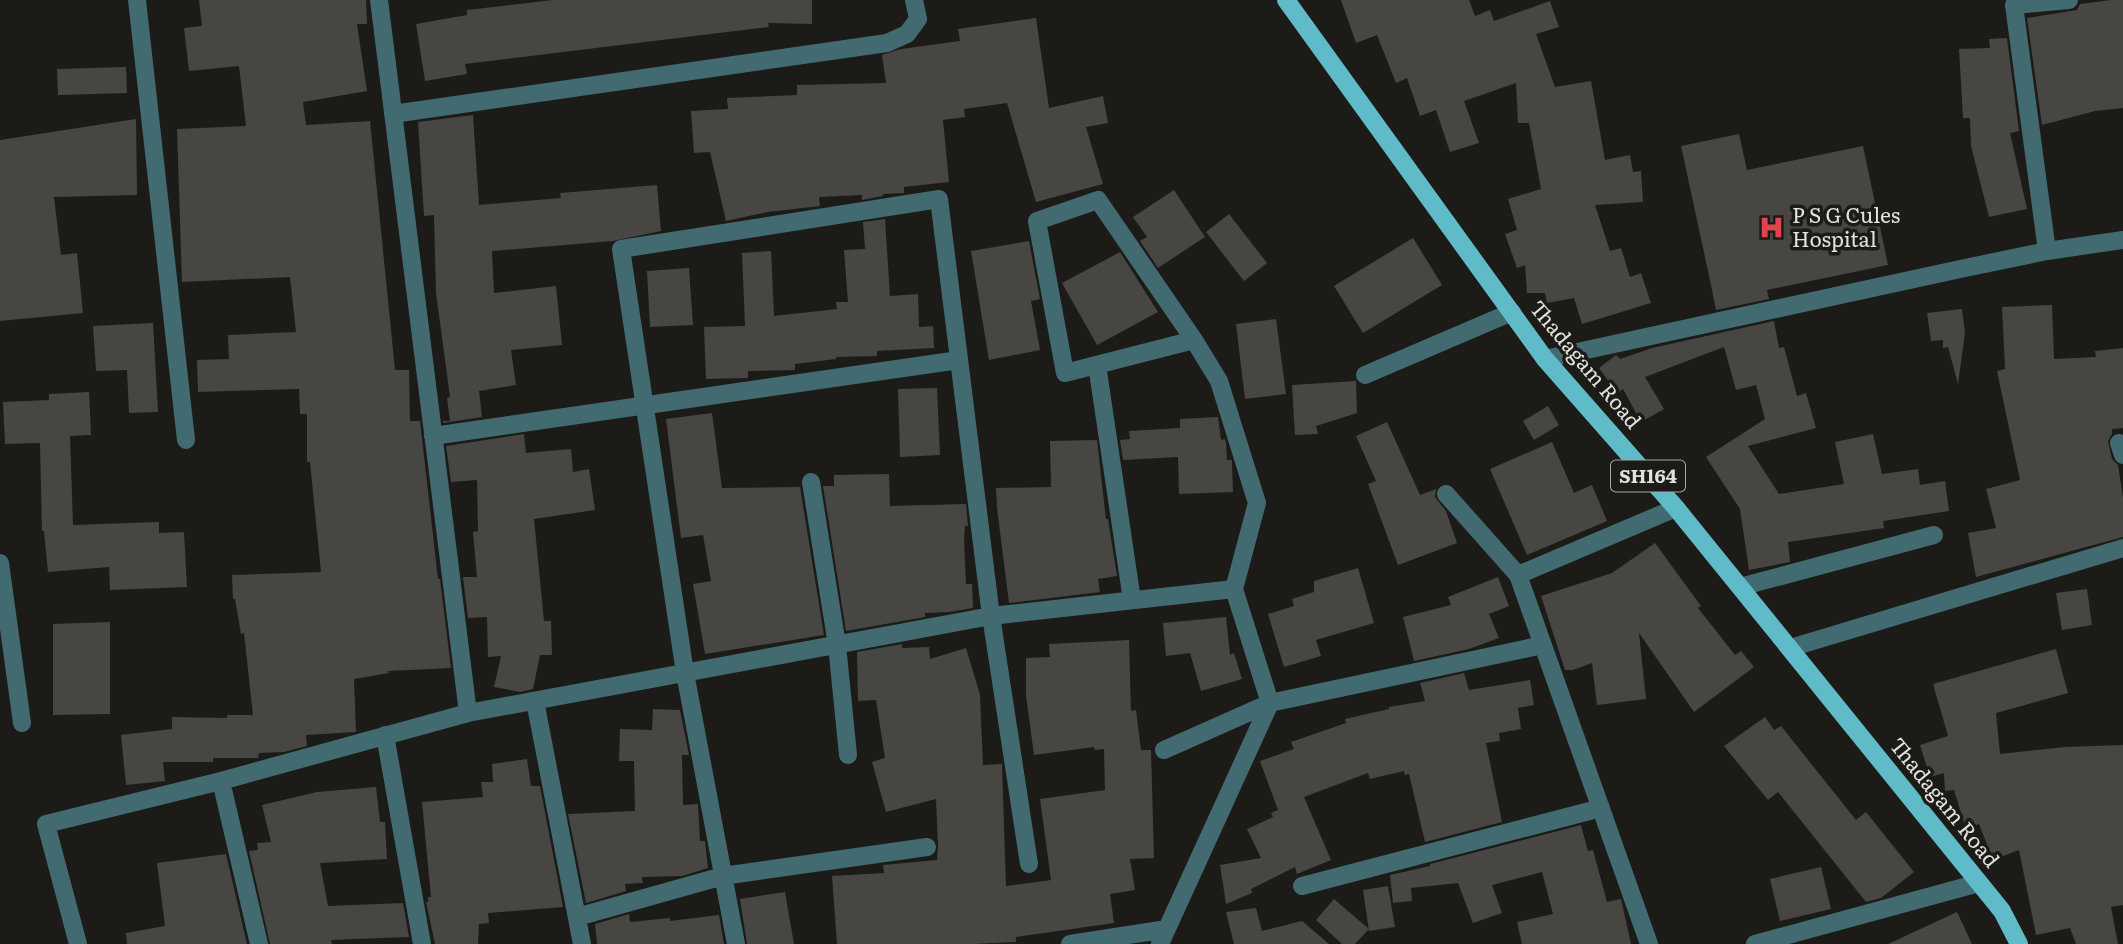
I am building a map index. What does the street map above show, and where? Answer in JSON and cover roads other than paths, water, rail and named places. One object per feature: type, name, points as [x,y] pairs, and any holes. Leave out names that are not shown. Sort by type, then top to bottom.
[{"type":"main road","name":"Thadagam Road","points":[[1286,0],[1545,359],[1676,508],[1790,648],[2001,911],[2019,944]]},
{"type":"street","points":[[137,0],[186,440]]},
{"type":"street","points":[[379,0],[468,713]]},
{"type":"street","points":[[393,114],[887,43],[907,34],[918,19],[915,0]]},
{"type":"street","points":[[2047,251],[2014,5],[2068,0]]},
{"type":"street","points":[[736,944],[685,673],[621,249],[939,199],[991,616],[1029,864]]},
{"type":"street","points":[[1070,944],[1163,936],[1270,704],[1234,589],[1257,503],[1219,381],[1195,341],[1098,200],[1037,221],[1065,373],[1195,341]]},
{"type":"street","points":[[1545,359],[2047,251],[2123,240]]},
{"type":"street","points":[[1365,375],[1511,312]]},
{"type":"street","points":[[433,436],[959,360]]},
{"type":"street","points":[[1097,365],[1132,600]]},
{"type":"street","points":[[811,482],[837,645],[848,755]]},
{"type":"street","points":[[1446,494],[1518,575],[1649,944]]},
{"type":"street","points":[[1518,575],[1676,508]]},
{"type":"street","points":[[1740,587],[1934,535]]},
{"type":"street","points":[[1790,648],[2123,548]]},
{"type":"street","points":[[0,563],[22,723]]},
{"type":"street","points":[[78,944],[46,824],[221,781],[468,713],[991,616],[1234,589]]},
{"type":"street","points":[[1164,750],[1270,704],[1543,645]]},
{"type":"street","points":[[535,701],[582,944]]},
{"type":"street","points":[[386,735],[422,944]]},
{"type":"street","points":[[221,781],[259,944]]},
{"type":"street","points":[[1302,886],[1601,808]]},
{"type":"street","points":[[577,917],[723,876],[927,847]]},
{"type":"street","points":[[1755,944],[1979,883]]},
{"type":"place","name":"P S G Cules Hospital","points":[[1772,228]]}]
